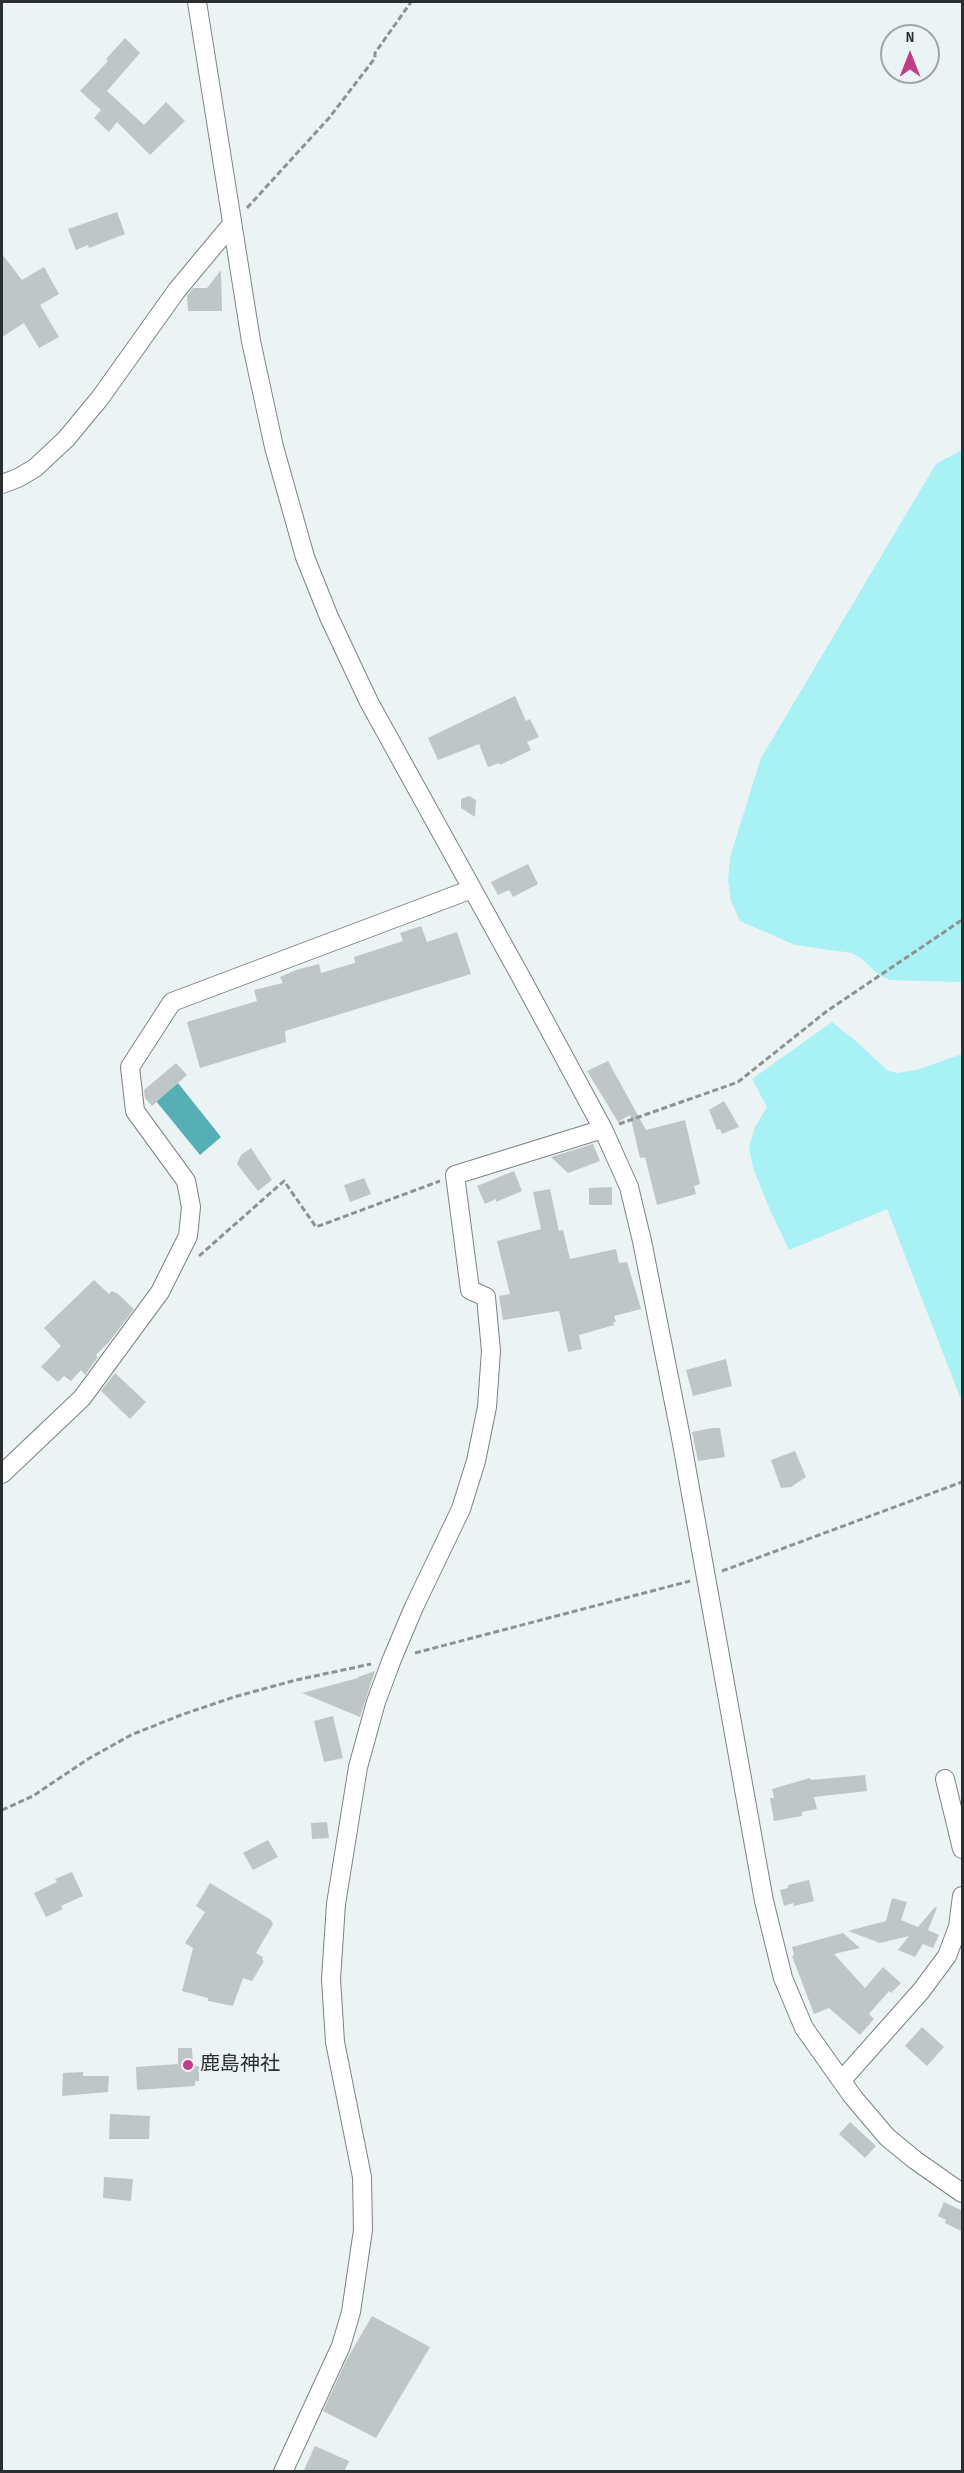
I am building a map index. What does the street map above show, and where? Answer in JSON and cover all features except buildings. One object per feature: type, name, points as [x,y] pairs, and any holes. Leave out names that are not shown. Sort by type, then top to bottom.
[{"type":"street","points":[[196,2],[251,341],[267,414],[305,557],[369,702],[603,1129],[629,1187],[642,1240],[706,1577],[762,1891],[783,1978],[804,2028],[853,2097],[887,2137],[915,2160],[963,2193]]},
{"type":"street","points":[[2,484],[35,468],[66,439],[100,398],[177,290],[232,225]]},
{"type":"street","points":[[2,1474],[82,1398],[159,1292],[188,1236],[191,1208],[186,1180],[135,1111],[130,1067],[172,1002],[472,889]]},
{"type":"street","points":[[283,2472],[341,2346],[351,2312],[363,2230],[362,2177],[335,2042],[331,1979],[336,1904],[358,1767],[376,1702],[392,1659],[461,1509],[476,1461],[487,1407],[491,1351],[486,1297],[471,1290],[455,1175],[603,1129]]},
{"type":"street","points":[[945,1779],[963,1849]]},
{"type":"street","points":[[842,2080],[921,1991],[946,1956],[958,1927],[963,1896]]},
{"type":"path","points":[[232,225],[329,118],[375,58],[375,53],[411,2]]},
{"type":"path","points":[[603,1129],[738,1082],[827,1011],[963,920]]},
{"type":"path","points":[[195,1260],[284,1180],[316,1227],[455,1175]]},
{"type":"path","points":[[2,1810],[33,1796],[88,1759],[131,1736],[181,1715],[296,1680],[392,1659],[706,1577],[963,1482]]},
{"type":"shaded area","points":[[962,450],[962,982],[890,980],[879,975],[852,953],[795,945],[740,921],[731,901],[728,880],[730,857],[761,758],[936,464]]},
{"type":"shaded area","points":[[832,1022],[888,1071],[898,1073],[920,1069],[962,1054],[962,1402],[887,1209],[789,1250],[753,1168],[749,1147],[755,1127],[767,1107],[752,1079]]},
{"type":"shaded area","points":[[178,1083],[221,1137],[200,1155],[156,1101]]},
{"type":"place","name":"鹿島神社","points":[[188,2065]]}]
